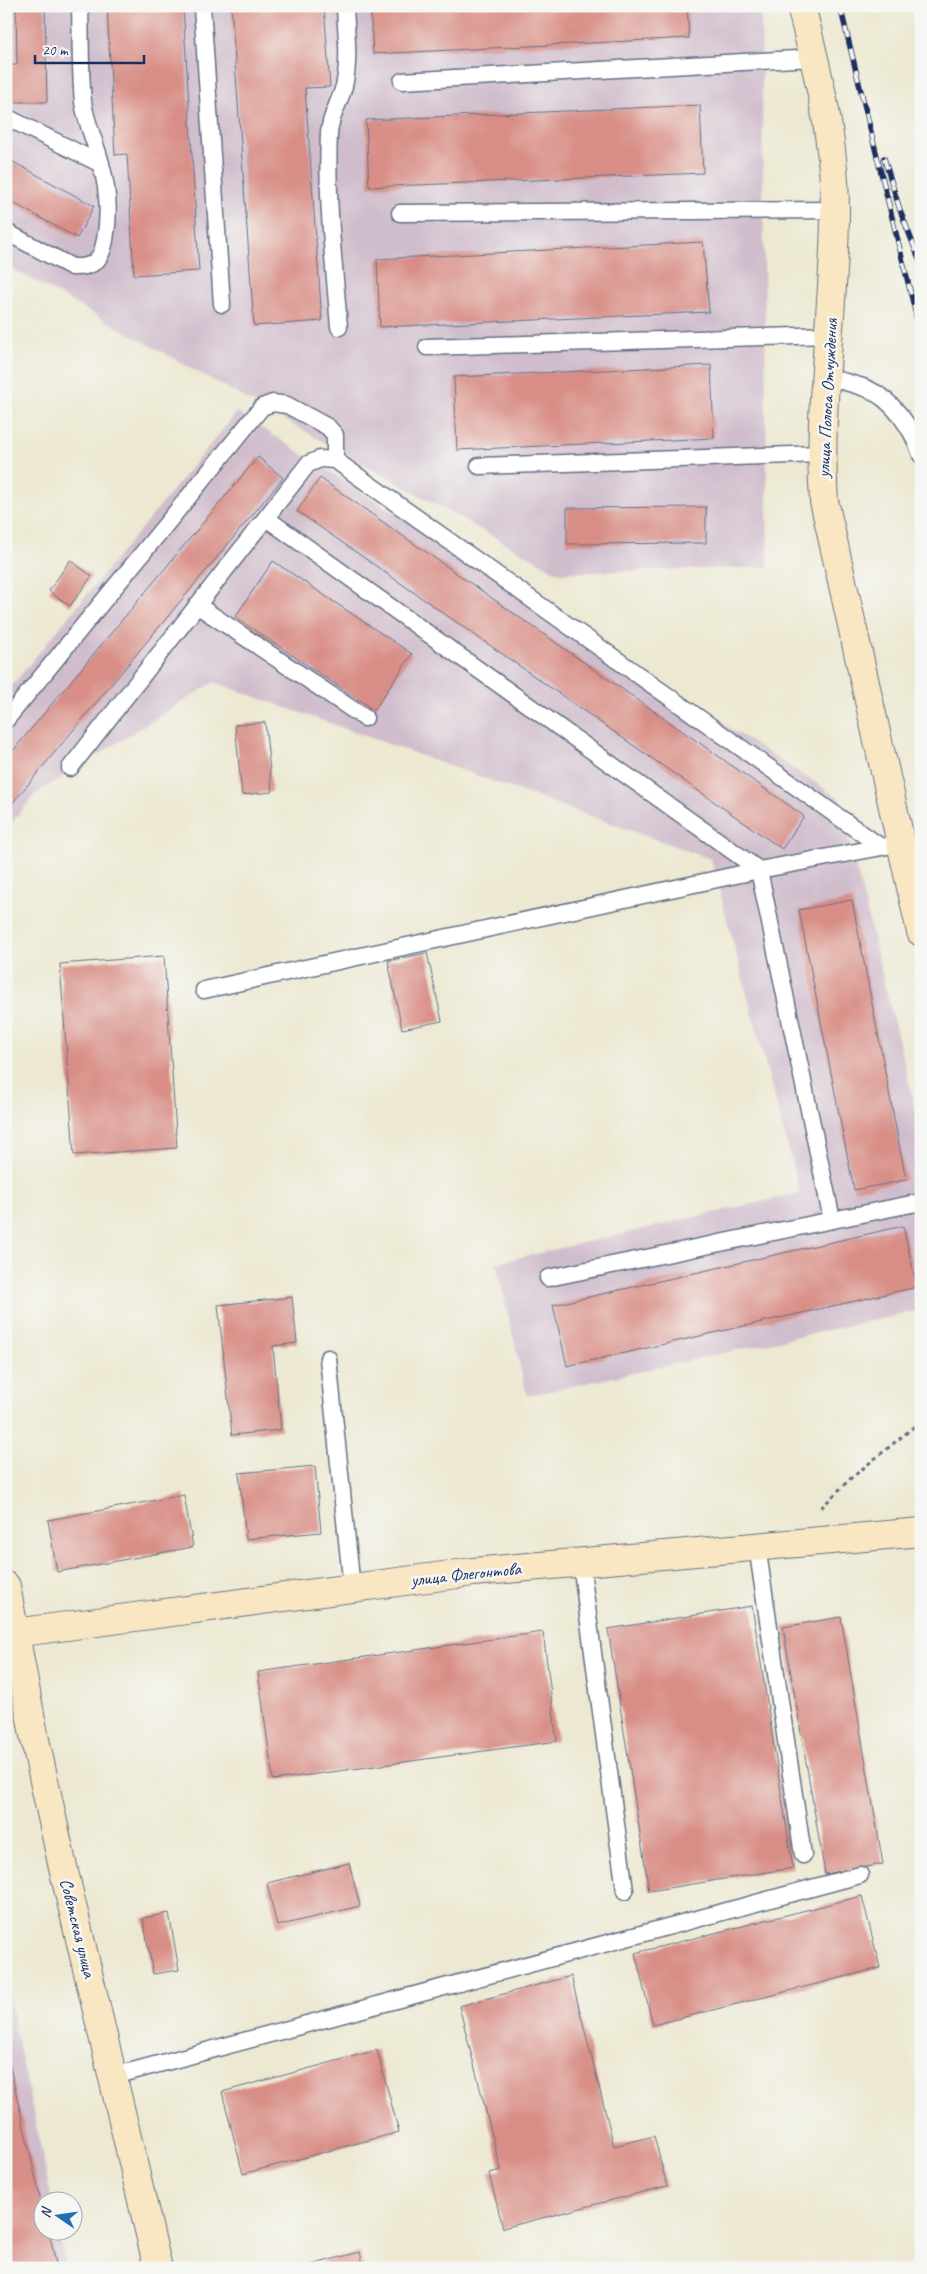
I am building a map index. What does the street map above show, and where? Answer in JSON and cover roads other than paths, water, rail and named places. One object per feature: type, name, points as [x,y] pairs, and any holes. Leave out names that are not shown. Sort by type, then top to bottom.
[{"type":"main road","name":"улица Полоса Отчуждения","points":[[800,6],[813,58],[832,156],[835,210],[827,376],[821,454],[824,501],[891,845],[921,932]]},
{"type":"main road","name":"улица Флегонтова","points":[[14,1633],[473,1572],[921,1532]]},
{"type":"main road","name":"Советская улица","points":[[6,1586],[62,1863],[158,2268]]},
{"type":"lane","points":[[6,232],[72,266],[84,267],[98,261],[103,249],[108,222],[107,192],[83,102],[80,6]]},
{"type":"lane","points":[[202,6],[222,304]]},
{"type":"lane","points":[[339,327],[329,170],[329,130],[335,108],[344,88],[347,66],[345,6]]},
{"type":"lane","points":[[402,81],[813,58]]},
{"type":"lane","points":[[6,117],[101,164]]},
{"type":"lane","points":[[400,213],[835,210]]},
{"type":"lane","points":[[427,347],[829,335]]},
{"type":"lane","points":[[827,376],[868,389],[887,400],[904,420],[921,455]]},
{"type":"lane","points":[[6,720],[262,407],[273,402],[286,405],[328,427],[335,435],[334,460]]},
{"type":"lane","points":[[479,466],[821,454]]},
{"type":"lane","points":[[70,768],[308,464],[320,459],[334,460],[891,845]]},
{"type":"lane","points":[[266,518],[759,870],[832,1220]]},
{"type":"lane","points":[[198,605],[364,718]]},
{"type":"lane","points":[[204,990],[759,870],[891,845]]},
{"type":"lane","points":[[548,1278],[921,1202]]},
{"type":"lane","points":[[328,1358],[352,1588]]},
{"type":"lane","points":[[757,1546],[802,1855]]},
{"type":"lane","points":[[581,1563],[625,1891]]},
{"type":"lane","points":[[114,2076],[860,1875]]},
{"type":"railway","points":[[840,6],[921,335]]},
{"type":"railway","points":[[884,158],[900,210],[921,264]]}]
